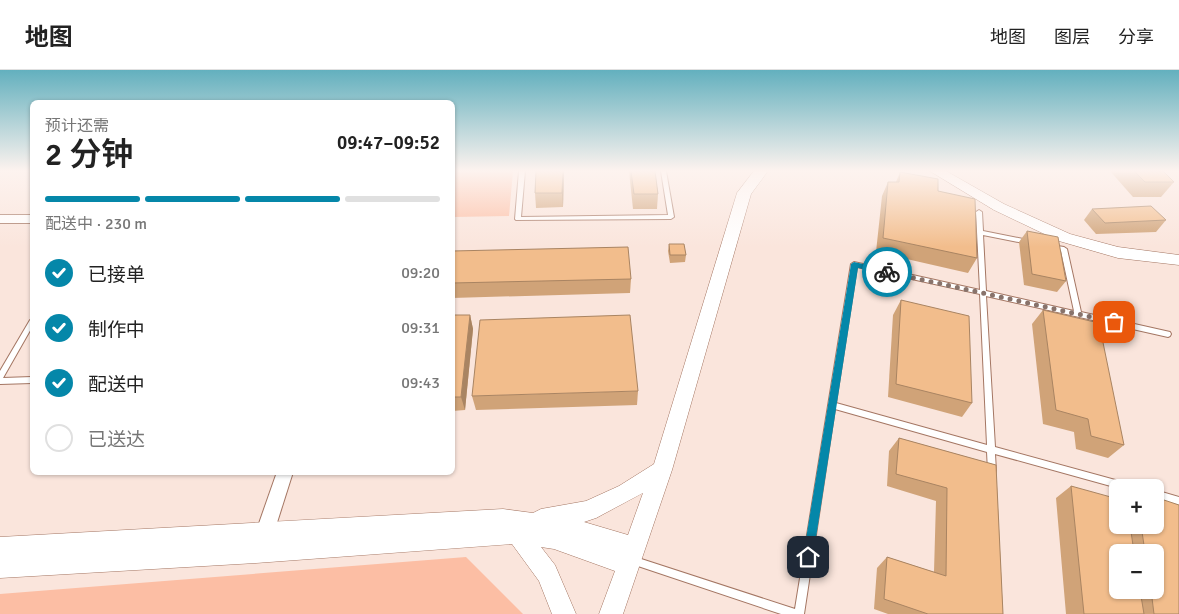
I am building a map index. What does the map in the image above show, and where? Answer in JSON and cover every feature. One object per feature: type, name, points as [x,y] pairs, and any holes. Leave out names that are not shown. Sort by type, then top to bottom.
[{"type":"street","points":[[611,614],[662,470],[743,196]]},
{"type":"street","points":[[977,196],[1032,223],[1088,246],[1112,252],[1179,260]]},
{"type":"street","points":[[0,219],[30,219]]},
{"type":"street","points":[[0,567],[256,552],[523,527],[588,511],[626,493],[662,470]]},
{"type":"street","points":[[266,532],[284,475]]},
{"type":"street","points":[[0,548],[503,518],[554,538],[632,557]]},
{"type":"street","points":[[523,527],[547,573],[564,614]]},
{"type":"lane","points":[[520,196],[518,219],[672,217],[668,196]]},
{"type":"lane","points":[[979,212],[992,478]]},
{"type":"lane","points":[[980,232],[1036,244]]},
{"type":"lane","points":[[1046,246],[1064,249],[1078,314]]},
{"type":"lane","points":[[632,557],[797,614],[854,264],[1168,334]]},
{"type":"lane","points":[[0,377],[30,325]]},
{"type":"lane","points":[[0,381],[30,380]]},
{"type":"lane","points":[[832,405],[1109,482]]},
{"type":"lane","points":[[1164,497],[1179,501]]},
{"type":"shaded area","points":[[455,196],[511,196],[509,216],[455,217]]},
{"type":"shaded area","points":[[466,557],[523,614],[0,614],[0,594]]},
{"type":"building","points":[[887,196],[963,196],[975,199],[977,258],[883,238]]},
{"type":"building","points":[[1151,206],[1166,220],[1105,223],[1092,209]]},
{"type":"building","points":[[1027,231],[1058,237],[1066,281],[1032,274]]},
{"type":"building","points":[[669,244],[684,244],[686,255],[670,255]]},
{"type":"building","points":[[628,247],[631,279],[455,283],[455,251]]},
{"type":"building","points":[[901,300],[969,316],[972,403],[896,384]]},
{"type":"building","points":[[1043,310],[1099,323],[1124,445],[1091,436],[1088,419],[1056,410]]},
{"type":"building","points":[[455,315],[470,315],[461,397],[455,397]]},
{"type":"building","points":[[630,315],[638,391],[472,396],[480,320]]},
{"type":"building","points":[[899,438],[996,465],[1003,614],[928,614],[884,599],[887,557],[946,576],[947,488],[896,474]]},
{"type":"building","points":[[1071,486],[1109,497],[1109,534],[1131,534],[1133,544],[1109,544],[1109,599],[1142,599],[1144,614],[1084,614]]},
{"type":"building","points":[[1164,500],[1179,505],[1179,614],[1154,614],[1152,599],[1164,599],[1164,544],[1144,544],[1142,534],[1164,534]]},
{"type":"way so far","points":[[887,272],[1114,322]]},
{"type":"route","points":[[808,557],[854,264],[887,272]]}]
